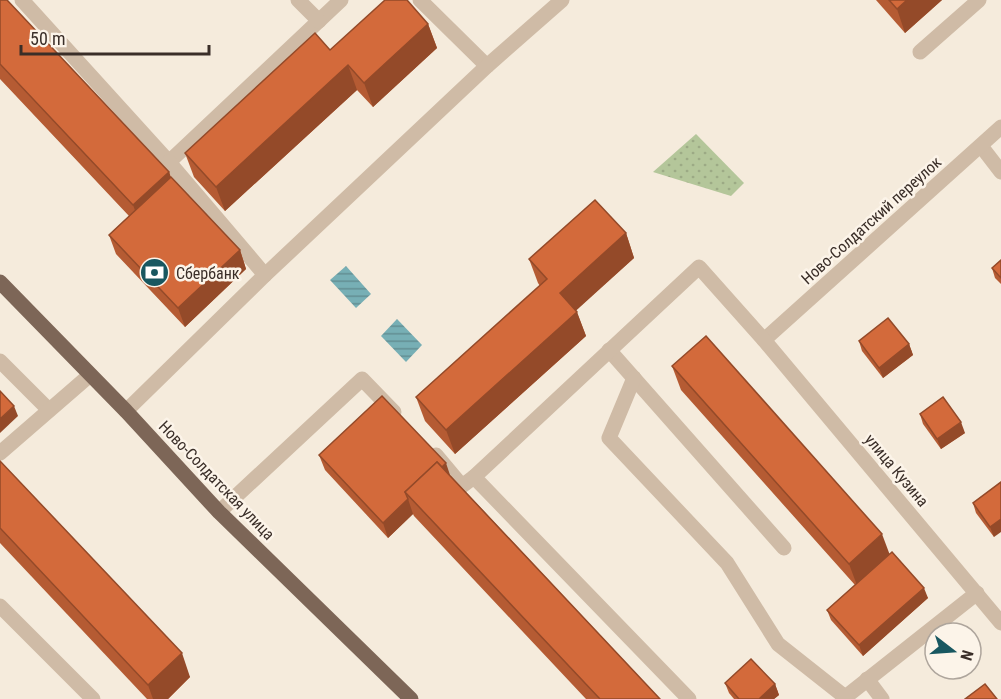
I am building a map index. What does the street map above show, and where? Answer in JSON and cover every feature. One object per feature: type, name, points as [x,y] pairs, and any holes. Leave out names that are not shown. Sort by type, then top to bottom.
[{"type":"main road","name":"Ново-Солдатская улица","points":[[0,282],[126,411],[219,512],[411,699]]},
{"type":"street","points":[[22,0],[169,162],[265,275]]},
{"type":"street","points":[[298,0],[319,21]]},
{"type":"street","points":[[169,162],[341,0]]},
{"type":"street","points":[[420,0],[487,66]]},
{"type":"street","points":[[126,411],[265,275],[487,66],[562,0]]},
{"type":"street","points":[[920,52],[979,0]]},
{"type":"street","name":"Ново-Солдатский переулок","points":[[764,340],[1001,127]]},
{"type":"street","points":[[981,146],[1001,172]]},
{"type":"street","name":"улица Кузина","points":[[609,350],[699,267],[764,340],[1001,623]]},
{"type":"street","points":[[428,445],[462,486],[609,350],[784,548]]},
{"type":"street","points":[[0,361],[49,410]]},
{"type":"street","points":[[0,453],[90,375]]},
{"type":"street","points":[[634,378],[609,438],[727,563],[778,644],[844,698],[977,593]]},
{"type":"street","points":[[219,512],[362,380],[403,421]]},
{"type":"street","points":[[474,477],[689,699]]},
{"type":"street","points":[[0,606],[93,699]]},
{"type":"street","points":[[867,680],[882,699]]},
{"type":"green space","points":[[696,134],[744,183],[731,196],[653,172]]},
{"type":"water","points":[[346,266],[371,294],[356,308],[330,280]]},
{"type":"water","points":[[397,319],[422,345],[406,362],[381,336]]},
{"type":"building","points":[[0,0],[7,0],[169,172],[133,205],[0,64]]},
{"type":"building","points":[[385,0],[407,0],[428,24],[364,83],[348,65],[216,187],[185,153],[315,33],[330,50]]},
{"type":"building","points":[[889,0],[907,0],[897,9]]},
{"type":"building","points":[[171,177],[240,250],[178,308],[109,235]]},
{"type":"building","points":[[595,200],[626,233],[560,293],[577,312],[446,430],[416,397],[547,279],[529,259]]},
{"type":"building","points":[[1001,260],[1001,278],[992,268]]},
{"type":"building","points":[[888,318],[909,344],[879,368],[859,341]]},
{"type":"building","points":[[706,336],[882,534],[849,564],[672,366]]},
{"type":"building","points":[[0,391],[14,406],[0,419]]},
{"type":"building","points":[[382,396],[446,463],[442,467],[437,462],[405,492],[408,499],[383,523],[319,455]]},
{"type":"building","points":[[943,397],[961,422],[937,439],[920,414]]},
{"type":"building","points":[[0,461],[182,653],[148,685],[0,528]]},
{"type":"building","points":[[437,462],[660,699],[600,699],[405,492]]},
{"type":"building","points":[[1001,482],[1001,519],[990,527],[973,503]]},
{"type":"building","points":[[892,552],[924,588],[859,645],[827,610]]},
{"type":"building","points":[[751,659],[775,684],[759,699],[739,699],[725,683]]},
{"type":"building","points":[[985,684],[997,699],[965,699]]},
{"type":"place","name":"Сбербанк","points":[[155,273]]}]
